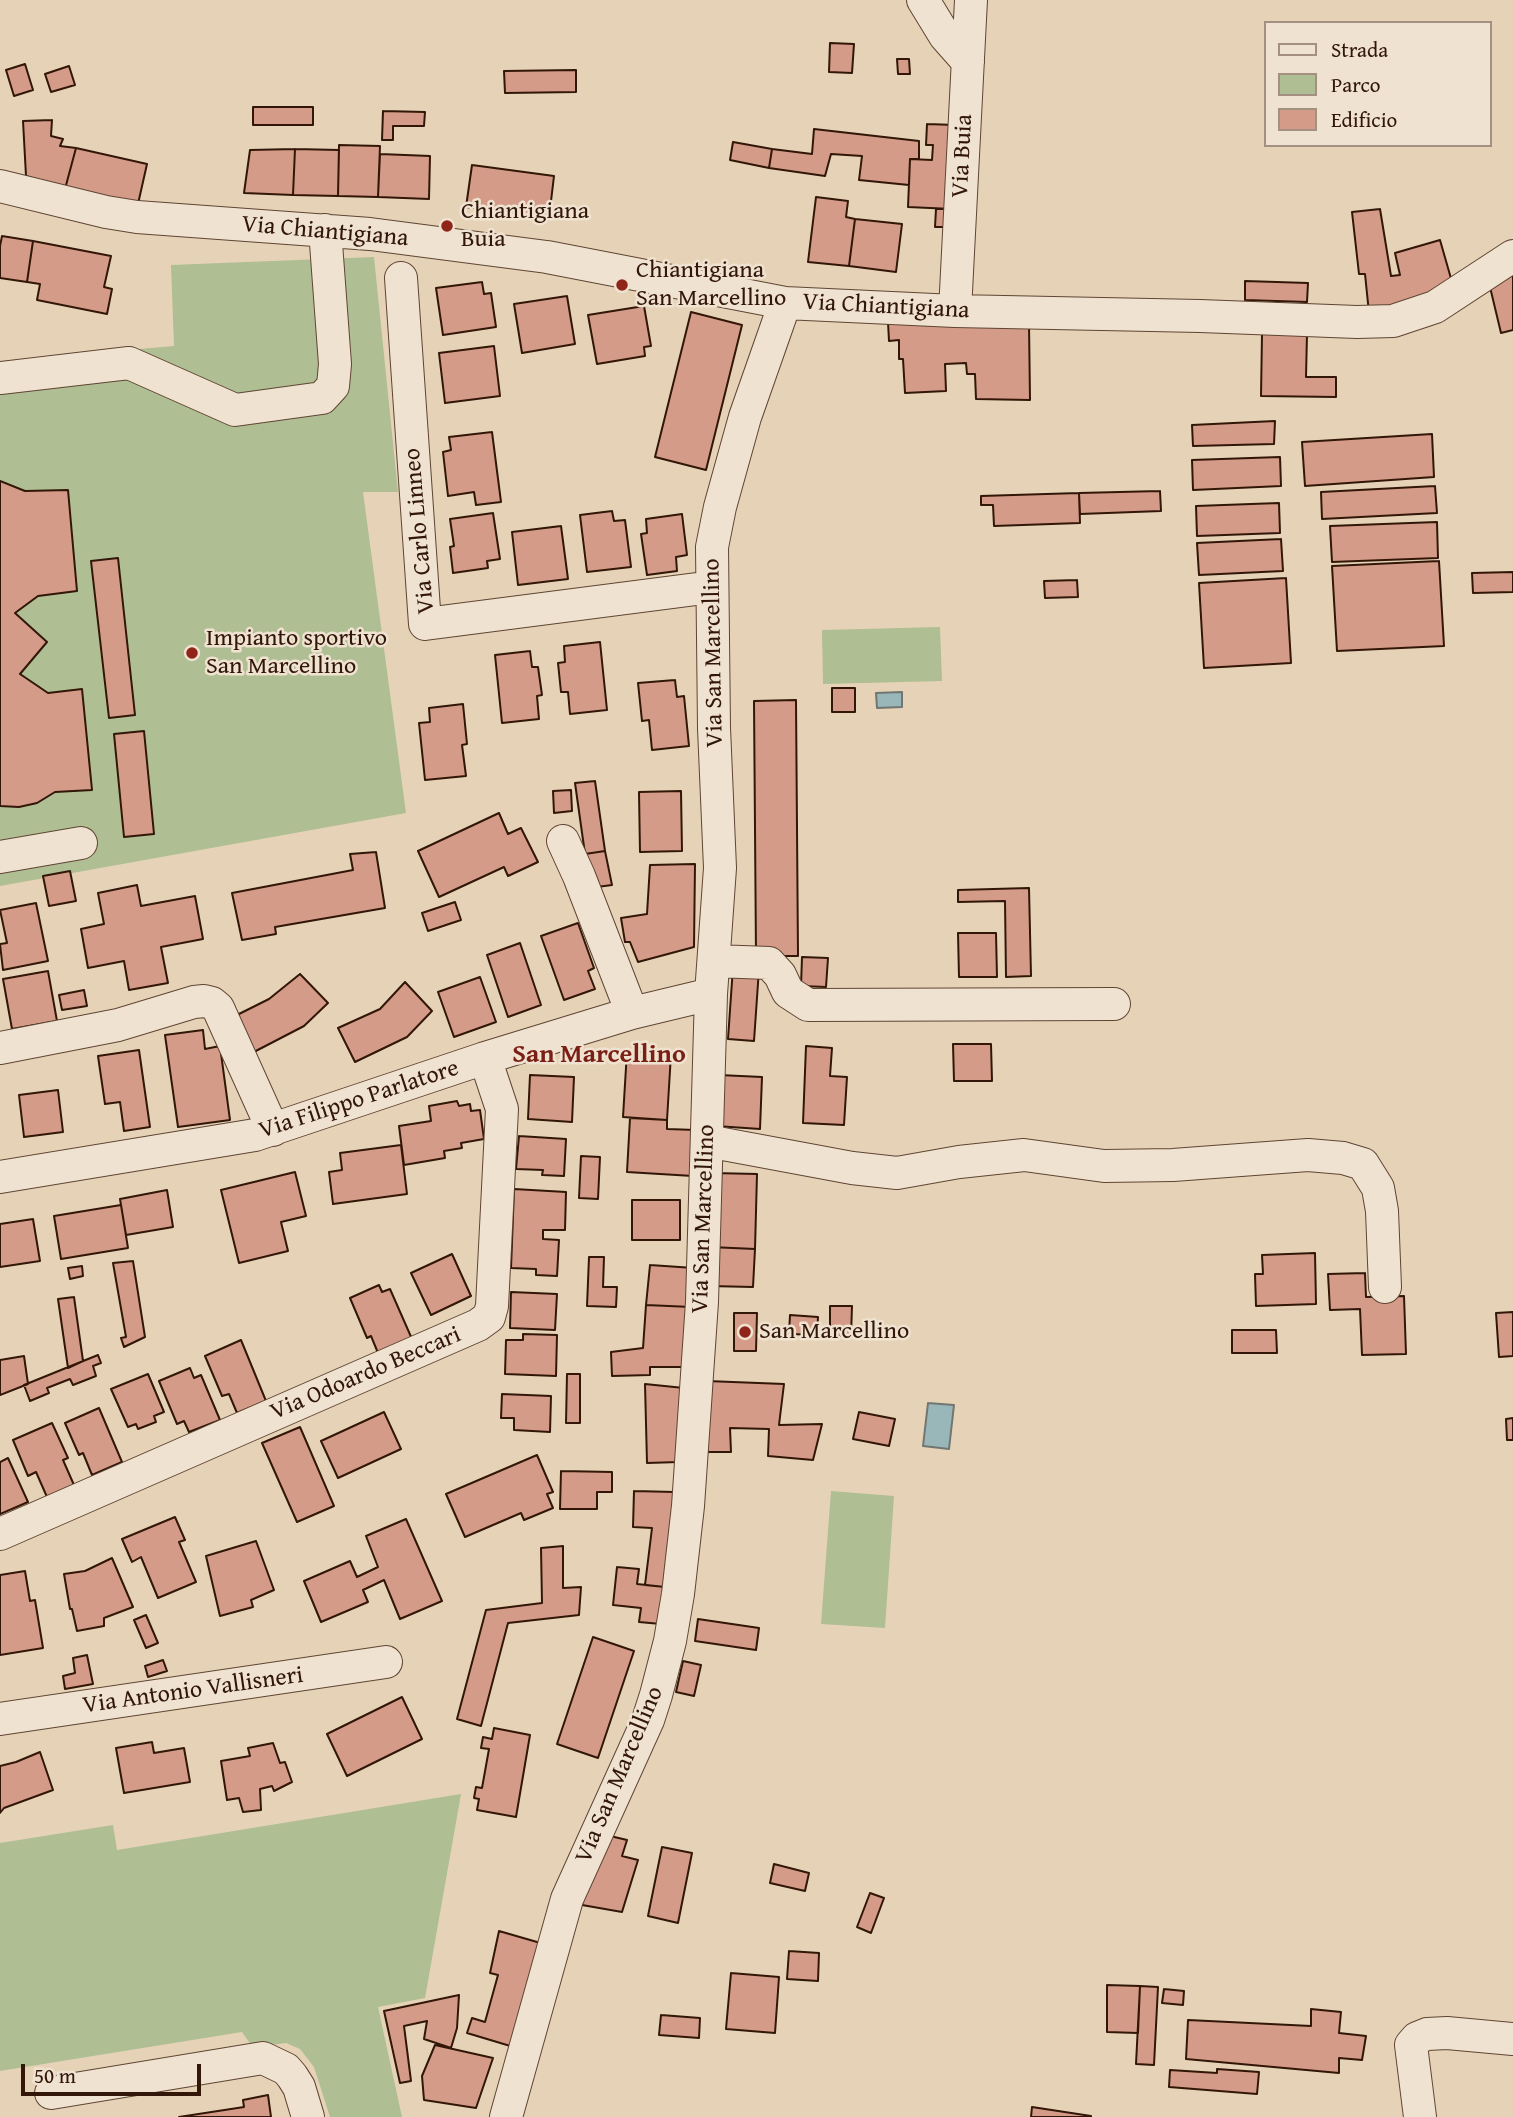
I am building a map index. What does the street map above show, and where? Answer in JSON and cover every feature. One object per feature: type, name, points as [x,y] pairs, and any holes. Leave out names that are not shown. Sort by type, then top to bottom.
[{"type":"street","points":[[923,0],[945,36],[968,62]]},
{"type":"street","name":"Via Buia","points":[[955,311],[971,0]]},
{"type":"street","name":"Via Chiantigiana","points":[[0,186],[136,217],[325,230],[547,257],[785,303],[955,311],[1393,321],[1435,307],[1513,256]]},
{"type":"street","points":[[0,378],[129,363],[235,410],[322,398],[333,386],[335,364],[325,230]]},
{"type":"street","name":"Via Carlo Linneo","points":[[401,278],[425,624],[712,587]]},
{"type":"street","name":"Via San Marcellino","points":[[506,2117],[567,1899],[648,1720],[670,1641],[688,1506],[702,1302],[711,994],[720,869],[714,728],[712,547],[745,417],[785,303]]},
{"type":"street","points":[[563,841],[632,1013]]},
{"type":"street","points":[[0,857],[81,843]]},
{"type":"street","points":[[715,961],[769,964],[780,975],[788,992],[808,1005],[1114,1004]]},
{"type":"street","name":"Via Filippo Parlatore","points":[[0,1177],[255,1135],[485,1058],[632,1013],[711,994]]},
{"type":"street","points":[[0,1048],[118,1025],[194,1002],[212,1003],[218,1008],[273,1130]]},
{"type":"street","name":"Via Odoardo Beccari","points":[[0,1534],[478,1325],[489,1317],[492,1306],[502,1109],[485,1058]]},
{"type":"street","points":[[707,1141],[852,1168],[897,1173],[959,1162],[1024,1155],[1104,1166],[1173,1165],[1308,1155],[1343,1158],[1363,1164],[1378,1188],[1382,1210],[1385,1287]]},
{"type":"street","name":"Via Antonio Vallisneri","points":[[0,1719],[386,1662]]},
{"type":"street","points":[[1420,2117],[1411,2045],[1417,2038],[1427,2034],[1447,2033],[1513,2039]]},
{"type":"street","points":[[51,2093],[263,2058],[275,2062],[292,2076],[299,2087],[308,2117]]},
{"type":"green space","name":"Impianto sportivo San Marcellino","points":[[374,257],[398,492],[363,492],[406,813],[0,886],[0,361],[174,346],[171,265]]},
{"type":"green space","points":[[940,627],[942,681],[823,684],[822,630]]},
{"type":"green space","points":[[831,1491],[894,1496],[885,1628],[821,1624]]},
{"type":"green space","points":[[461,1794],[425,1998],[378,2007],[402,2117],[330,2117],[314,2067],[300,2049],[286,2043],[256,2047],[242,2032],[0,2071],[0,1843],[113,1825],[117,1850]]},
{"type":"water","points":[[902,692],[902,707],[877,708],[876,693]]},
{"type":"water","points":[[928,1403],[954,1405],[949,1449],[923,1446]]},
{"type":"building","points":[[830,43],[854,44],[852,73],[829,72]]},
{"type":"building","points":[[897,59],[909,59],[910,74],[898,74]]},
{"type":"building","points":[[25,64],[33,90],[14,96],[6,70]]},
{"type":"building","points":[[69,66],[75,85],[51,92],[45,74]]},
{"type":"building","points":[[576,70],[576,92],[505,93],[504,71]]},
{"type":"building","points":[[253,107],[313,107],[313,125],[253,125]]},
{"type":"building","points":[[383,111],[425,112],[424,126],[393,126],[393,140],[382,140]]},
{"type":"building","points":[[52,120],[51,136],[63,139],[60,146],[76,148],[65,189],[26,176],[23,121]]},
{"type":"building","points":[[927,124],[955,125],[952,209],[908,207],[910,159],[932,160],[933,145],[926,145]]},
{"type":"building","points":[[814,129],[919,141],[919,159],[910,159],[909,185],[859,180],[862,156],[831,154],[825,176],[769,168],[772,149],[812,154]]},
{"type":"building","points":[[733,142],[772,149],[769,168],[730,160]]},
{"type":"building","points":[[339,145],[380,146],[378,197],[338,196]]},
{"type":"building","points":[[76,148],[147,164],[138,204],[65,189]]},
{"type":"building","points":[[295,149],[293,195],[244,193],[250,150]]},
{"type":"building","points":[[295,149],[339,150],[338,196],[293,195]]},
{"type":"building","points":[[380,154],[430,156],[429,199],[378,197]]},
{"type":"building","points":[[472,165],[554,176],[549,218],[466,207]]},
{"type":"building","points":[[816,197],[848,201],[846,217],[855,219],[849,266],[808,262]]},
{"type":"building","points":[[936,209],[952,209],[951,227],[935,227]]},
{"type":"building","points":[[1380,209],[1391,276],[1400,275],[1395,253],[1440,240],[1454,289],[1369,313],[1365,274],[1359,274],[1352,212]]},
{"type":"building","points":[[855,219],[902,224],[896,272],[849,266]]},
{"type":"building","points":[[2,236],[33,241],[27,282],[0,278]]},
{"type":"building","points":[[33,241],[111,256],[104,287],[112,289],[107,314],[37,300],[40,284],[27,282]]},
{"type":"building","points":[[1513,275],[1513,330],[1501,333],[1490,287]]},
{"type":"building","points":[[1245,281],[1308,283],[1307,302],[1245,300]]},
{"type":"building","points":[[482,282],[484,294],[491,293],[496,327],[443,335],[436,288]]},
{"type":"building","points":[[567,296],[575,344],[522,353],[514,304]]},
{"type":"building","points":[[644,306],[651,346],[644,347],[645,356],[597,364],[588,315]]},
{"type":"building","points":[[691,312],[742,325],[706,470],[655,457]]},
{"type":"building","points":[[888,322],[1029,323],[1030,400],[976,399],[975,374],[967,374],[966,363],[945,364],[946,391],[905,393],[903,359],[899,359],[899,340],[889,341]]},
{"type":"building","points":[[1262,334],[1307,334],[1306,377],[1336,377],[1336,397],[1261,396]]},
{"type":"building","points":[[494,346],[500,396],[445,403],[439,353]]},
{"type":"building","points":[[1275,421],[1274,444],[1193,446],[1192,425]]},
{"type":"building","points":[[492,432],[501,502],[476,505],[474,492],[448,496],[443,452],[451,450],[449,437]]},
{"type":"building","points":[[1432,434],[1434,477],[1305,486],[1302,442]]},
{"type":"building","points":[[1280,457],[1281,486],[1193,490],[1192,460]]},
{"type":"building","points":[[0,481],[25,491],[68,490],[77,591],[38,596],[15,613],[47,642],[20,674],[48,693],[82,689],[92,790],[55,792],[37,803],[19,807],[0,806]]},
{"type":"building","points":[[1435,486],[1437,513],[1322,519],[1321,492]]},
{"type":"building","points":[[1160,491],[1161,511],[1080,514],[1079,493]]},
{"type":"building","points":[[1079,493],[1080,523],[994,526],[993,505],[981,505],[981,496]]},
{"type":"building","points":[[1279,503],[1280,533],[1197,536],[1196,506]]},
{"type":"building","points":[[612,511],[614,521],[625,520],[631,567],[587,572],[580,515]]},
{"type":"building","points":[[493,513],[500,559],[487,561],[488,568],[453,573],[450,547],[454,546],[450,519]]},
{"type":"building","points":[[682,514],[687,555],[676,557],[677,571],[647,575],[641,534],[647,533],[646,519]]},
{"type":"building","points":[[1437,522],[1438,558],[1332,562],[1330,526]]},
{"type":"building","points":[[561,526],[568,579],[518,585],[512,532]]},
{"type":"building","points":[[1281,539],[1283,571],[1199,575],[1197,543]]},
{"type":"building","points":[[118,558],[135,715],[109,718],[91,561]]},
{"type":"building","points":[[1439,561],[1444,646],[1337,651],[1332,566]]},
{"type":"building","points":[[1513,572],[1513,592],[1473,593],[1472,573]]},
{"type":"building","points":[[1286,578],[1291,663],[1204,668],[1199,583]]},
{"type":"building","points":[[1077,580],[1078,597],[1045,598],[1044,581]]},
{"type":"building","points":[[600,642],[607,710],[570,714],[568,692],[561,692],[558,663],[565,662],[564,646]]},
{"type":"building","points":[[530,651],[532,667],[538,667],[542,695],[537,696],[539,719],[502,723],[495,655]]},
{"type":"building","points":[[675,680],[677,697],[684,696],[689,746],[652,750],[649,720],[642,721],[638,683]]},
{"type":"building","points":[[832,688],[855,688],[855,712],[832,712]]},
{"type":"building","points":[[796,700],[798,956],[756,956],[754,701]]},
{"type":"building","points":[[463,704],[467,744],[462,745],[466,776],[425,780],[419,723],[430,722],[429,708]]},
{"type":"building","points":[[144,731],[154,834],[124,837],[114,734]]},
{"type":"building","points":[[595,781],[605,851],[585,854],[575,783]]},
{"type":"building","points":[[571,790],[572,811],[554,813],[553,791]]},
{"type":"building","points":[[681,791],[682,851],[640,852],[639,792]]},
{"type":"building","points":[[499,813],[508,834],[521,828],[538,862],[508,876],[504,867],[439,897],[418,851]]},
{"type":"building","points":[[605,851],[612,885],[597,887],[585,854]]},
{"type":"building","points":[[376,852],[385,908],[275,927],[276,934],[242,940],[232,893],[353,870],[350,854]]},
{"type":"building","points":[[695,864],[694,947],[638,962],[630,942],[625,942],[621,918],[647,914],[650,865]]},
{"type":"building","points":[[70,871],[76,901],[49,906],[43,876]]},
{"type":"building","points":[[137,885],[141,906],[195,896],[203,939],[161,947],[168,983],[129,990],[124,961],[88,968],[81,929],[104,924],[98,893]]},
{"type":"building","points":[[1029,888],[1031,976],[1006,977],[1005,901],[958,902],[958,890]]},
{"type":"building","points":[[455,902],[461,920],[428,931],[422,913]]},
{"type":"building","points":[[36,903],[48,961],[3,970],[0,944],[7,943],[0,910]]},
{"type":"building","points":[[578,923],[594,968],[588,971],[595,989],[564,1000],[541,936]]},
{"type":"building","points":[[958,933],[996,933],[997,977],[959,977]]},
{"type":"building","points":[[520,943],[541,1005],[508,1017],[487,955]]},
{"type":"building","points":[[802,957],[828,958],[826,987],[801,986]]},
{"type":"building","points":[[733,967],[759,969],[754,1041],[728,1039]]},
{"type":"building","points":[[48,971],[57,1021],[12,1029],[3,979]]},
{"type":"building","points":[[300,974],[328,1003],[304,1026],[250,1054],[233,1017],[269,999]]},
{"type":"building","points":[[480,977],[496,1022],[454,1037],[438,992]]},
{"type":"building","points":[[405,982],[432,1011],[407,1037],[355,1062],[338,1028],[380,1009]]},
{"type":"building","points":[[84,990],[87,1006],[62,1010],[59,995]]},
{"type":"building","points":[[203,1030],[205,1049],[220,1046],[230,1120],[178,1127],[165,1035]]},
{"type":"building","points":[[953,1044],[991,1044],[992,1081],[954,1081]]},
{"type":"building","points":[[806,1046],[832,1048],[830,1076],[847,1077],[844,1125],[803,1123]]},
{"type":"building","points":[[139,1050],[150,1127],[124,1131],[120,1102],[105,1104],[98,1056]]},
{"type":"building","points":[[627,1051],[671,1054],[667,1120],[623,1117]]},
{"type":"building","points":[[530,1075],[574,1077],[572,1122],[528,1119]]},
{"type":"building","points":[[719,1075],[762,1077],[760,1129],[716,1126]]},
{"type":"building","points":[[58,1090],[63,1132],[24,1137],[19,1095]]},
{"type":"building","points":[[457,1101],[459,1106],[470,1104],[471,1111],[480,1110],[484,1139],[461,1143],[462,1148],[444,1151],[445,1158],[404,1165],[399,1126],[431,1121],[429,1106]]},
{"type":"building","points":[[630,1118],[667,1120],[667,1129],[696,1130],[693,1176],[627,1172]]},
{"type":"building","points":[[519,1136],[566,1139],[564,1176],[542,1175],[543,1170],[516,1169]]},
{"type":"building","points":[[401,1145],[407,1194],[333,1204],[329,1172],[342,1170],[340,1153]]},
{"type":"building","points":[[581,1156],[600,1157],[598,1199],[579,1198]]},
{"type":"building","points":[[295,1172],[306,1216],[281,1222],[288,1251],[239,1263],[221,1190]]},
{"type":"building","points":[[713,1173],[757,1174],[755,1249],[710,1247]]},
{"type":"building","points":[[514,1189],[566,1192],[565,1230],[543,1230],[543,1239],[559,1240],[557,1276],[536,1275],[536,1269],[511,1268]]},
{"type":"building","points":[[167,1190],[173,1227],[126,1235],[120,1199]]},
{"type":"building","points":[[632,1200],[680,1200],[680,1240],[632,1240]]},
{"type":"building","points":[[121,1205],[128,1248],[61,1259],[54,1216]]},
{"type":"building","points":[[33,1219],[40,1261],[0,1267],[0,1224]]},
{"type":"building","points":[[710,1247],[755,1249],[753,1287],[709,1286]]},
{"type":"building","points":[[1315,1253],[1316,1304],[1256,1306],[1255,1274],[1263,1274],[1262,1255]]},
{"type":"building","points":[[452,1254],[471,1296],[431,1315],[411,1273]]},
{"type":"building","points":[[589,1257],[604,1257],[603,1287],[617,1287],[616,1307],[587,1306]]},
{"type":"building","points":[[133,1261],[145,1337],[124,1347],[121,1338],[126,1337],[113,1263]]},
{"type":"building","points":[[650,1265],[694,1268],[691,1307],[646,1305]]},
{"type":"building","points":[[82,1266],[83,1276],[70,1279],[68,1268]]},
{"type":"building","points":[[1365,1273],[1366,1297],[1404,1296],[1406,1354],[1362,1355],[1360,1309],[1330,1310],[1328,1274]]},
{"type":"building","points":[[379,1285],[382,1292],[390,1289],[412,1339],[378,1353],[371,1336],[367,1338],[350,1298]]},
{"type":"building","points":[[511,1292],[557,1294],[555,1330],[510,1328]]},
{"type":"building","points":[[74,1297],[83,1361],[68,1368],[58,1299]]},
{"type":"building","points":[[646,1305],[691,1307],[686,1367],[650,1367],[650,1375],[612,1376],[611,1352],[643,1348]]},
{"type":"building","points":[[830,1306],[852,1306],[851,1336],[830,1336]]},
{"type":"building","points":[[1513,1312],[1513,1356],[1499,1357],[1496,1313]]},
{"type":"building","name":"San Marcellino","points":[[734,1313],[757,1313],[756,1351],[734,1351]]},
{"type":"building","points":[[790,1315],[818,1317],[817,1335],[789,1334]]},
{"type":"building","points":[[1232,1330],[1276,1330],[1277,1353],[1232,1353]]},
{"type":"building","points":[[523,1334],[557,1335],[556,1376],[505,1374],[506,1340],[523,1340]]},
{"type":"building","points":[[241,1340],[266,1401],[237,1413],[229,1394],[222,1396],[205,1356]]},
{"type":"building","points":[[98,1355],[101,1363],[93,1366],[96,1376],[73,1385],[70,1379],[47,1388],[49,1393],[30,1401],[24,1385]]},
{"type":"building","points":[[24,1356],[28,1384],[0,1395],[0,1360]]},
{"type":"building","points":[[190,1368],[194,1378],[201,1375],[220,1420],[189,1432],[184,1421],[177,1424],[159,1381]]},
{"type":"building","points":[[148,1374],[164,1412],[154,1416],[156,1422],[138,1429],[136,1424],[128,1427],[111,1389]]},
{"type":"building","points":[[567,1374],[580,1374],[580,1423],[566,1423]]},
{"type":"building","points":[[707,1381],[784,1384],[779,1425],[822,1424],[813,1460],[768,1456],[769,1429],[730,1428],[731,1452],[706,1452]]},
{"type":"building","points":[[645,1384],[684,1388],[679,1462],[647,1463]]},
{"type":"building","points":[[502,1394],[551,1396],[550,1432],[514,1430],[514,1418],[501,1418]]},
{"type":"building","points":[[99,1408],[122,1462],[92,1475],[83,1453],[79,1455],[65,1423]]},
{"type":"building","points":[[384,1412],[401,1449],[338,1478],[321,1441]]},
{"type":"building","points":[[859,1412],[895,1419],[889,1446],[853,1439]]},
{"type":"building","points":[[1513,1418],[1513,1440],[1507,1440],[1506,1419]]},
{"type":"building","points":[[52,1423],[68,1458],[63,1460],[74,1485],[47,1497],[36,1472],[28,1476],[13,1440]]},
{"type":"building","points":[[300,1427],[334,1506],[297,1522],[262,1443]]},
{"type":"building","points":[[537,1455],[553,1492],[547,1494],[553,1508],[524,1520],[521,1513],[465,1537],[446,1494]]},
{"type":"building","points":[[8,1458],[28,1502],[0,1514],[0,1462]]},
{"type":"building","points":[[561,1471],[612,1472],[612,1492],[597,1492],[597,1509],[560,1509]]},
{"type":"building","points":[[634,1491],[674,1492],[665,1587],[645,1585],[652,1528],[633,1527]]},
{"type":"building","points":[[175,1517],[185,1540],[179,1542],[196,1582],[158,1598],[141,1557],[132,1562],[122,1539]]},
{"type":"building","points":[[406,1519],[442,1601],[400,1619],[384,1580],[363,1590],[368,1602],[321,1622],[304,1581],[350,1561],[357,1577],[378,1567],[366,1536]]},
{"type":"building","points":[[256,1541],[274,1590],[251,1600],[253,1607],[220,1616],[206,1556]]},
{"type":"building","points":[[563,1546],[563,1588],[581,1587],[579,1615],[508,1623],[481,1726],[457,1719],[486,1610],[542,1603],[541,1548]]},
{"type":"building","points":[[112,1558],[133,1607],[104,1618],[104,1626],[77,1631],[64,1574],[85,1571]]},
{"type":"building","points":[[617,1567],[639,1569],[637,1584],[665,1587],[661,1624],[639,1622],[641,1608],[613,1605]]},
{"type":"building","points":[[25,1571],[30,1601],[35,1600],[43,1648],[0,1655],[0,1575]]},
{"type":"building","points":[[146,1615],[158,1643],[146,1648],[134,1620]]},
{"type":"building","points":[[698,1619],[759,1628],[756,1650],[695,1641]]},
{"type":"building","points":[[593,1637],[634,1651],[598,1758],[557,1744]]},
{"type":"building","points":[[87,1655],[93,1684],[65,1689],[63,1676],[75,1673],[73,1658]]},
{"type":"building","points":[[163,1660],[167,1671],[148,1677],[145,1666]]},
{"type":"building","points":[[683,1661],[701,1665],[694,1696],[676,1692]]},
{"type":"building","points":[[402,1697],[422,1739],[347,1776],[327,1734]]},
{"type":"building","points":[[494,1728],[530,1735],[516,1817],[477,1810],[479,1799],[474,1798],[476,1787],[482,1788],[489,1749],[481,1748],[483,1737],[492,1739]]},
{"type":"building","points":[[152,1742],[154,1753],[184,1748],[190,1782],[124,1793],[116,1748]]},
{"type":"building","points":[[273,1743],[280,1763],[285,1762],[292,1782],[274,1791],[272,1786],[260,1789],[261,1810],[243,1812],[239,1798],[227,1800],[221,1761],[250,1756],[248,1748]]},
{"type":"building","points":[[40,1752],[53,1790],[4,1808],[0,1813],[0,1766]]},
{"type":"building","points":[[606,1835],[627,1840],[622,1856],[638,1860],[622,1912],[582,1905],[584,1887]]},
{"type":"building","points":[[662,1847],[692,1853],[678,1923],[648,1916]]},
{"type":"building","points":[[774,1864],[809,1873],[805,1891],[770,1883]]},
{"type":"building","points":[[870,1893],[884,1898],[871,1933],[857,1927]]},
{"type":"building","points":[[499,1931],[544,1944],[517,2048],[467,2033],[472,2018],[485,2022],[498,1975],[490,1973]]},
{"type":"building","points":[[789,1951],[819,1953],[818,1981],[787,1979]]},
{"type":"building","points":[[731,1973],[779,1977],[775,2033],[726,2029]]},
{"type":"building","points":[[1107,1985],[1140,1986],[1138,2033],[1107,2032]]},
{"type":"building","points":[[1140,1986],[1158,1987],[1154,2065],[1136,2064]]},
{"type":"building","points":[[1164,1989],[1184,1991],[1183,2005],[1162,2003]]},
{"type":"building","points":[[459,1995],[457,2028],[451,2048],[424,2039],[427,2021],[404,2026],[411,2081],[400,2083],[384,2011]]},
{"type":"building","points":[[1311,2009],[1341,2012],[1339,2033],[1366,2036],[1362,2060],[1339,2058],[1339,2073],[1186,2059],[1188,2020],[1311,2026]]},
{"type":"building","points":[[661,2015],[700,2018],[699,2038],[659,2035]]},
{"type":"building","points":[[435,2045],[493,2058],[476,2108],[424,2100],[422,2076]]},
{"type":"building","points":[[1217,2069],[1259,2072],[1257,2094],[1169,2087],[1170,2070],[1217,2073]]},
{"type":"building","points":[[268,2095],[271,2117],[179,2117],[244,2107],[243,2100]]},
{"type":"building","points":[[1032,2107],[1091,2116],[1091,2117],[1031,2117]]},
{"type":"place","name":"Chiantigiana Buia","points":[[447,226]]},
{"type":"place","name":"Chiantigiana San Marcellino","points":[[622,285]]},
{"type":"place","name":"Impianto sportivo San Marcellino","points":[[192,653]]},
{"type":"place","name":"San Marcellino","points":[[745,1332]]},
{"type":"district","name":"San Marcellino","points":[[599,1055]]}]
